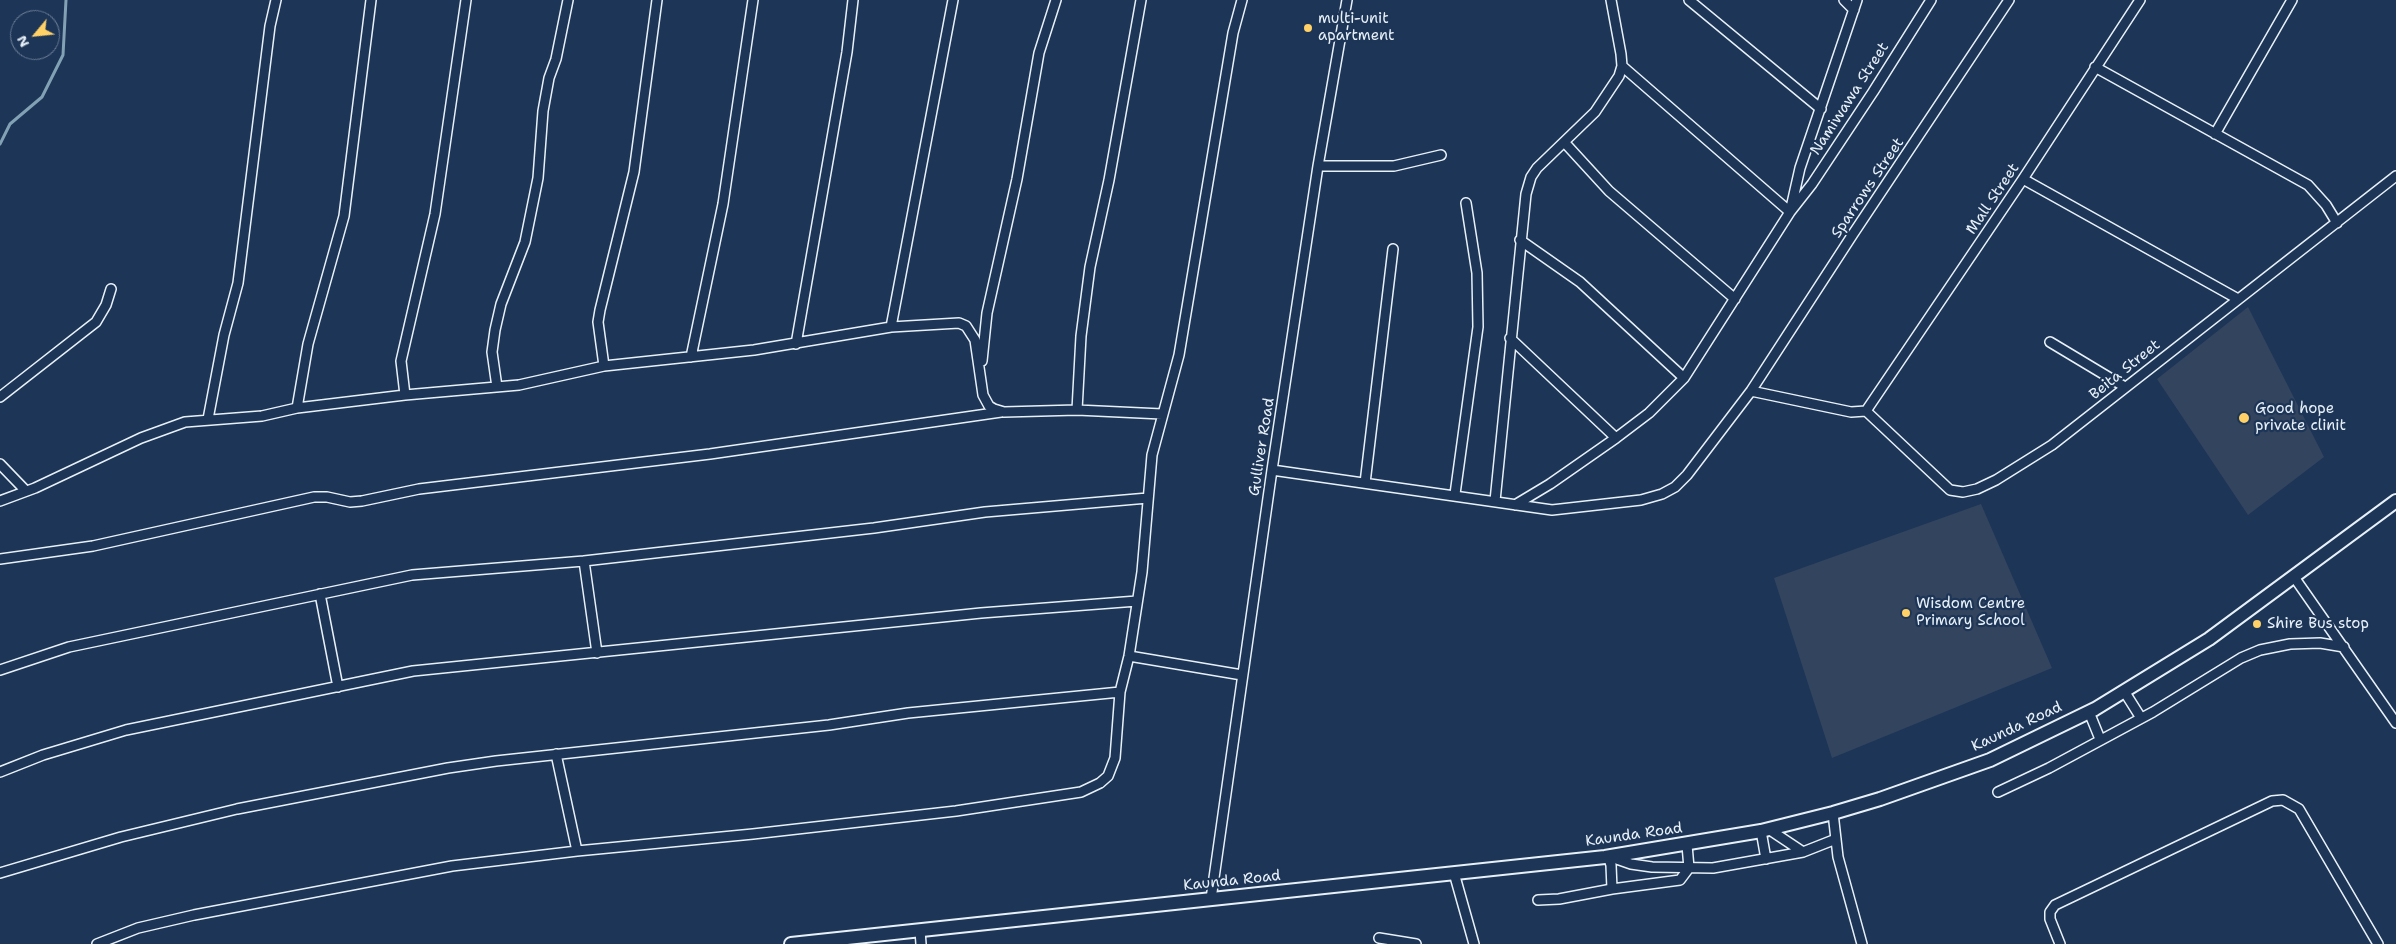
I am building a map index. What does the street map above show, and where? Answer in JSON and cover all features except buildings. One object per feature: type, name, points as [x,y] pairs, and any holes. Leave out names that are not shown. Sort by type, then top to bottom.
[{"type":"main road","name":"Kaunda Road","points":[[791,944],[1608,856],[1687,845],[1766,830],[1834,813],[1880,799],[1990,760],[2089,712],[2209,639],[2396,501]]},
{"type":"street","points":[[208,419],[224,335],[238,283],[254,166],[268,35],[276,0]]},
{"type":"street","points":[[297,408],[308,344],[344,216],[371,0]]},
{"type":"street","points":[[405,395],[401,361],[435,214],[466,0]]},
{"type":"street","points":[[497,387],[492,352],[495,330],[501,304],[525,242],[538,178],[543,111],[568,0]]},
{"type":"street","points":[[604,366],[599,328],[600,310],[634,172],[657,0]]},
{"type":"street","points":[[691,356],[723,204],[752,0]]},
{"type":"street","points":[[796,344],[847,52],[853,0]]},
{"type":"street","points":[[891,327],[953,0]]},
{"type":"street","points":[[980,379],[987,313],[1017,178],[1039,53],[1056,0]]},
{"type":"street","points":[[1077,410],[1081,336],[1090,266],[1110,180],[1141,0]]},
{"type":"street","points":[[97,944],[138,928],[271,900],[452,866],[577,850],[753,834],[937,813],[1081,792],[1100,783],[1112,767],[1120,692],[1129,656],[1145,547],[1152,455],[1179,355],[1233,33],[1242,0]]},
{"type":"street","name":"Gulliver Road","points":[[1211,900],[1272,470],[1318,166],[1347,0]]},
{"type":"street","points":[[1495,502],[1526,194],[1531,177],[1543,161],[1565,143],[1595,112],[1611,91],[1622,66],[1610,0]]},
{"type":"street","points":[[1689,0],[1821,110]]},
{"type":"street","points":[[1844,0],[1854,10]]},
{"type":"street","points":[[1516,505],[1616,438],[1649,413],[1684,378],[1790,212],[1800,168],[1857,0]]},
{"type":"street","name":"Namiwawa Street","points":[[1790,212],[1812,184],[1931,0]]},
{"type":"street","name":"Sparrows Street","points":[[1272,470],[1455,494],[1552,510],[1641,500],[1662,494],[1674,487],[1687,475],[1751,392],[1853,234],[2009,0]]},
{"type":"street","name":"Mall Street","points":[[1866,410],[2023,180],[2140,0]]},
{"type":"street","points":[[2215,134],[2292,0]]},
{"type":"street","points":[[1622,66],[1790,212]]},
{"type":"street","points":[[2095,67],[2308,185],[2326,205],[2336,223]]},
{"type":"street","points":[[1565,143],[1609,191],[1734,299]]},
{"type":"street","points":[[1318,166],[1394,166],[1441,155]]},
{"type":"street","name":"Beita Street","points":[[1866,410],[1950,490],[1964,492],[1996,480],[2052,445],[2396,176]]},
{"type":"street","points":[[2023,180],[2238,299]]},
{"type":"street","points":[[1455,494],[1478,327],[1478,273],[1466,202]]},
{"type":"street","points":[[1520,240],[1580,282],[1684,378]]},
{"type":"street","points":[[1365,483],[1393,249]]},
{"type":"street","points":[[0,397],[96,322],[106,305],[111,289]]},
{"type":"street","points":[[0,501],[159,431],[185,422],[262,416],[297,408],[405,395],[518,385],[604,366],[754,350],[891,327],[959,323],[966,326],[975,340],[985,401],[994,409],[1004,412]]},
{"type":"street","points":[[1510,338],[1616,438]]},
{"type":"street","points":[[2050,342],[2125,387]]},
{"type":"street","points":[[1751,392],[1851,412],[1866,410]]},
{"type":"street","points":[[0,559],[93,546],[314,497],[327,497],[350,502],[362,501],[419,489],[710,454],[1004,412],[1077,410],[1162,414]]},
{"type":"street","points":[[0,464],[26,491]]},
{"type":"street","points":[[0,670],[69,647],[412,575],[584,561],[874,528],[985,512],[1148,498]]},
{"type":"street","points":[[584,561],[597,653]]},
{"type":"street","points":[[2294,577],[2396,723]]},
{"type":"street","points":[[320,594],[338,688]]},
{"type":"street","points":[[0,772],[43,755],[126,730],[338,688],[413,671],[981,613],[1137,602]]},
{"type":"street","points":[[1998,792],[2049,768],[2141,718],[2224,668],[2260,650],[2290,644],[2320,644],[2344,647]]},
{"type":"street","points":[[1129,656],[1242,675]]},
{"type":"street","points":[[2124,691],[2141,718]]},
{"type":"street","points":[[0,873],[121,837],[237,809],[448,768],[556,754],[762,733],[908,713],[1120,692]]},
{"type":"street","points":[[2089,712],[2100,739]]},
{"type":"street","points":[[556,754],[577,850]]},
{"type":"street","points":[[2060,944],[2050,919],[2050,912],[2055,905],[2272,801],[2283,800],[2299,809],[2378,944]]},
{"type":"street","points":[[1834,813],[1842,873],[1862,944]]},
{"type":"street","points":[[1766,830],[1803,852]]},
{"type":"street","points":[[1766,830],[1766,859]]},
{"type":"street","points":[[1608,856],[1631,864],[1713,868],[1803,852],[1836,839]]},
{"type":"street","points":[[1538,900],[1559,899],[1612,889],[1680,880],[1688,868],[1687,845]]},
{"type":"street","points":[[1608,856],[1611,865],[1612,889]]},
{"type":"street","points":[[1454,873],[1474,944]]},
{"type":"street","points":[[920,930],[921,944]]},
{"type":"street","points":[[1378,938],[1416,944]]},
{"type":"shaded area","name":"Good hope private clinit","points":[[2248,307],[2324,457],[2248,515],[2157,379]]},
{"type":"shaded area","name":"Wisdom Centre Primary School","points":[[1981,504],[2052,668],[1832,758],[1774,578]]},
{"type":"waterway","points":[[0,144],[10,124],[42,97],[63,55],[66,0]]},
{"type":"place","name":"multi-unit apartment","points":[[1308,28]]},
{"type":"place","name":"Good hope private clinit","points":[[2244,418]]},
{"type":"place","name":"Wisdom Centre Primary School","points":[[1906,613]]},
{"type":"place","name":"Shire Bus stop","points":[[2257,624]]}]
